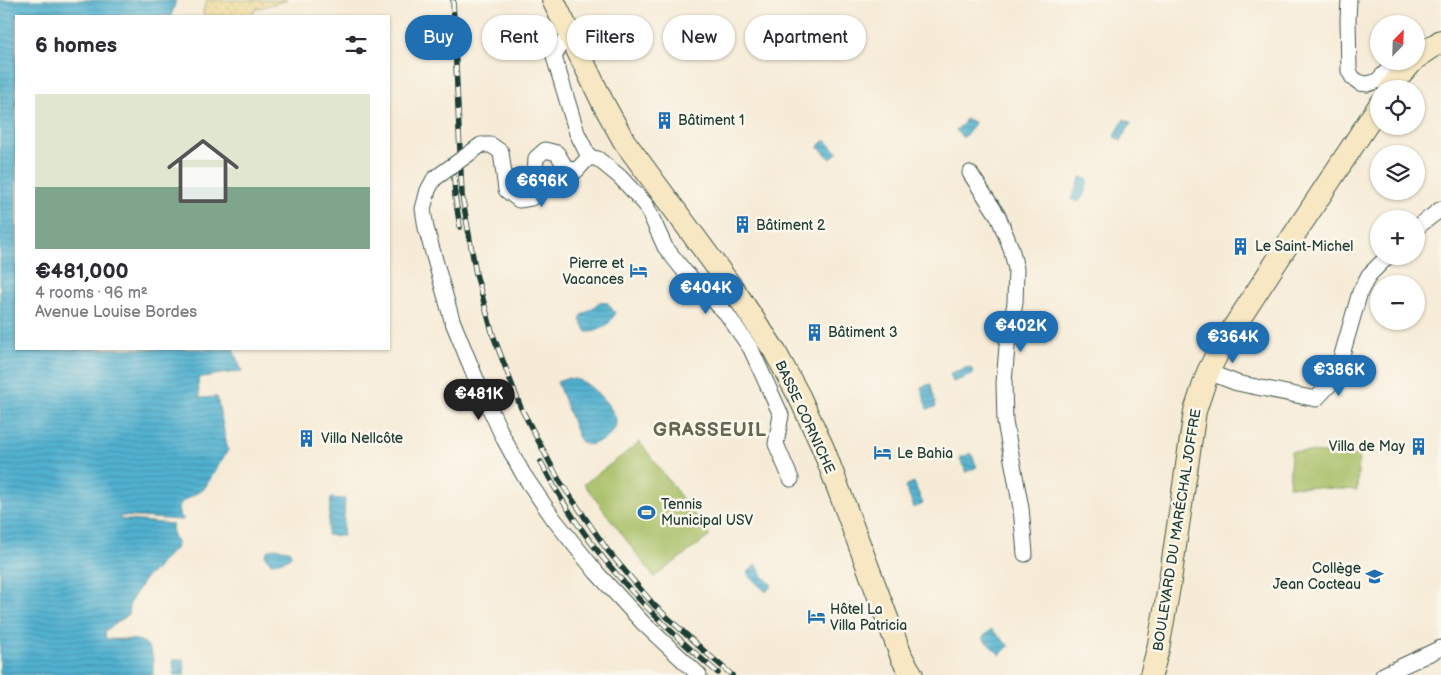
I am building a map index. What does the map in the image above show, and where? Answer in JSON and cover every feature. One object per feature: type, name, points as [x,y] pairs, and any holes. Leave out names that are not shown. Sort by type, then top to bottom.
[{"type":"main road","name":"BASSE CORNICHE","points":[[553,0],[567,32]]},
{"type":"main road","name":"BASSE CORNICHE","points":[[581,60],[624,141],[736,293],[774,350],[799,396],[823,448],[906,669]]},
{"type":"main road","points":[[1396,80],[1405,70]]},
{"type":"main road","name":"BOULEVARD DU MARÉCHAL JOFFRE","points":[[1150,675],[1158,649],[1168,596],[1195,410],[1208,372],[1219,350],[1370,120]]},
{"type":"street","points":[[1349,0],[1348,71],[1360,83],[1368,84],[1377,81],[1388,70]]},
{"type":"street","points":[[567,38],[560,44],[554,57],[578,133],[589,157]]},
{"type":"street","points":[[589,157],[576,171],[566,168],[557,153],[545,150],[536,158],[531,198],[519,200],[506,190],[501,152],[491,146],[481,145],[434,179],[428,190],[423,209],[426,228],[452,320],[476,379],[504,439],[523,474],[553,518],[596,572],[643,623],[699,675]]},
{"type":"street","points":[[589,157],[598,159],[620,177],[646,206],[665,247],[685,272],[726,313],[751,349],[781,415],[776,444],[791,479]]},
{"type":"street","points":[[970,173],[998,216],[1016,270],[1015,303],[1005,364],[1004,402],[1005,422],[1020,508],[1025,554]]},
{"type":"street","points":[[1425,222],[1441,210]]},
{"type":"street","points":[[1208,372],[1236,383],[1316,398],[1335,379],[1360,292],[1369,274],[1378,265]]},
{"type":"street","points":[[1383,675],[1441,648]]},
{"type":"sand","points":[[207,0],[287,0],[256,9],[252,15],[204,15],[203,11]]},
{"type":"green space","points":[[640,442],[710,536],[654,577],[584,484]]},
{"type":"green space","points":[[1291,451],[1359,455],[1357,490],[1289,486]]},
{"type":"water","points":[[0,0],[176,0],[171,15],[15,15],[15,350],[233,350],[242,371],[202,377],[199,379],[198,385],[200,398],[217,397],[228,450],[204,489],[180,504],[179,513],[184,519],[120,516],[120,519],[172,524],[173,536],[177,541],[175,549],[163,560],[156,570],[147,576],[132,599],[128,615],[105,631],[106,638],[108,639],[133,640],[145,643],[152,655],[153,675],[0,675]]},
{"type":"water","points":[[965,119],[974,122],[972,128],[963,138],[956,130],[964,123]]},
{"type":"water","points":[[1124,119],[1131,123],[1121,141],[1114,137]]},
{"type":"water","points":[[825,140],[838,152],[831,159],[818,147]]},
{"type":"water","points":[[1081,177],[1088,180],[1085,192],[1078,202],[1071,199]]},
{"type":"water","points":[[601,302],[608,303],[615,313],[608,324],[596,331],[587,332],[580,320],[582,315]]},
{"type":"water","points":[[969,367],[974,371],[972,375],[953,382],[950,373]]},
{"type":"water","points":[[568,378],[579,380],[587,385],[602,398],[611,410],[616,424],[611,434],[605,439],[589,444],[580,441],[557,382]]},
{"type":"water","points":[[931,384],[936,407],[927,409],[921,387]]},
{"type":"water","points":[[971,453],[977,467],[966,472],[960,458]]},
{"type":"water","points":[[914,482],[923,504],[914,508],[905,486]]},
{"type":"water","points":[[331,498],[345,499],[343,536],[327,535]]},
{"type":"water","points":[[274,548],[289,550],[292,555],[283,561],[271,563],[265,555],[267,551]]},
{"type":"water","points":[[756,564],[763,576],[772,585],[766,592],[747,572]]},
{"type":"water","points":[[991,629],[1009,646],[1000,655],[982,638]]},
{"type":"water","points":[[183,659],[185,675],[174,675],[173,660]]},
{"type":"railway","points":[[453,0],[462,195],[476,274],[493,335],[521,408],[559,480],[608,551],[654,605],[732,675]]},
{"type":"railway","points":[[454,175],[460,227]]},
{"type":"railway","points":[[541,462],[576,522],[597,550],[666,627],[718,673]]},
{"type":"place","name":"Bâtiment 1","points":[[664,120]]},
{"type":"place","name":"Bâtiment 2","points":[[742,225]]},
{"type":"place","name":"Le Saint-Michel","points":[[1241,246]]},
{"type":"place","name":"Pierre et Vacances","points":[[638,271]]},
{"type":"place","name":"Bâtiment 3","points":[[814,332]]},
{"type":"place","name":"Villa Nellcôte","points":[[307,438]]},
{"type":"place","name":"Villa de May","points":[[1419,446]]},
{"type":"place","name":"Le Bahia","points":[[883,453]]},
{"type":"place","name":"Tennis Municipal USV","points":[[647,512]]},
{"type":"place","name":"Collège Jean Cocteau","points":[[1375,576]]},
{"type":"place","name":"Hôtel La Villa Patricia","points":[[816,617]]},
{"type":"district","name":"GRASSEUIL","points":[[710,430]]}]
